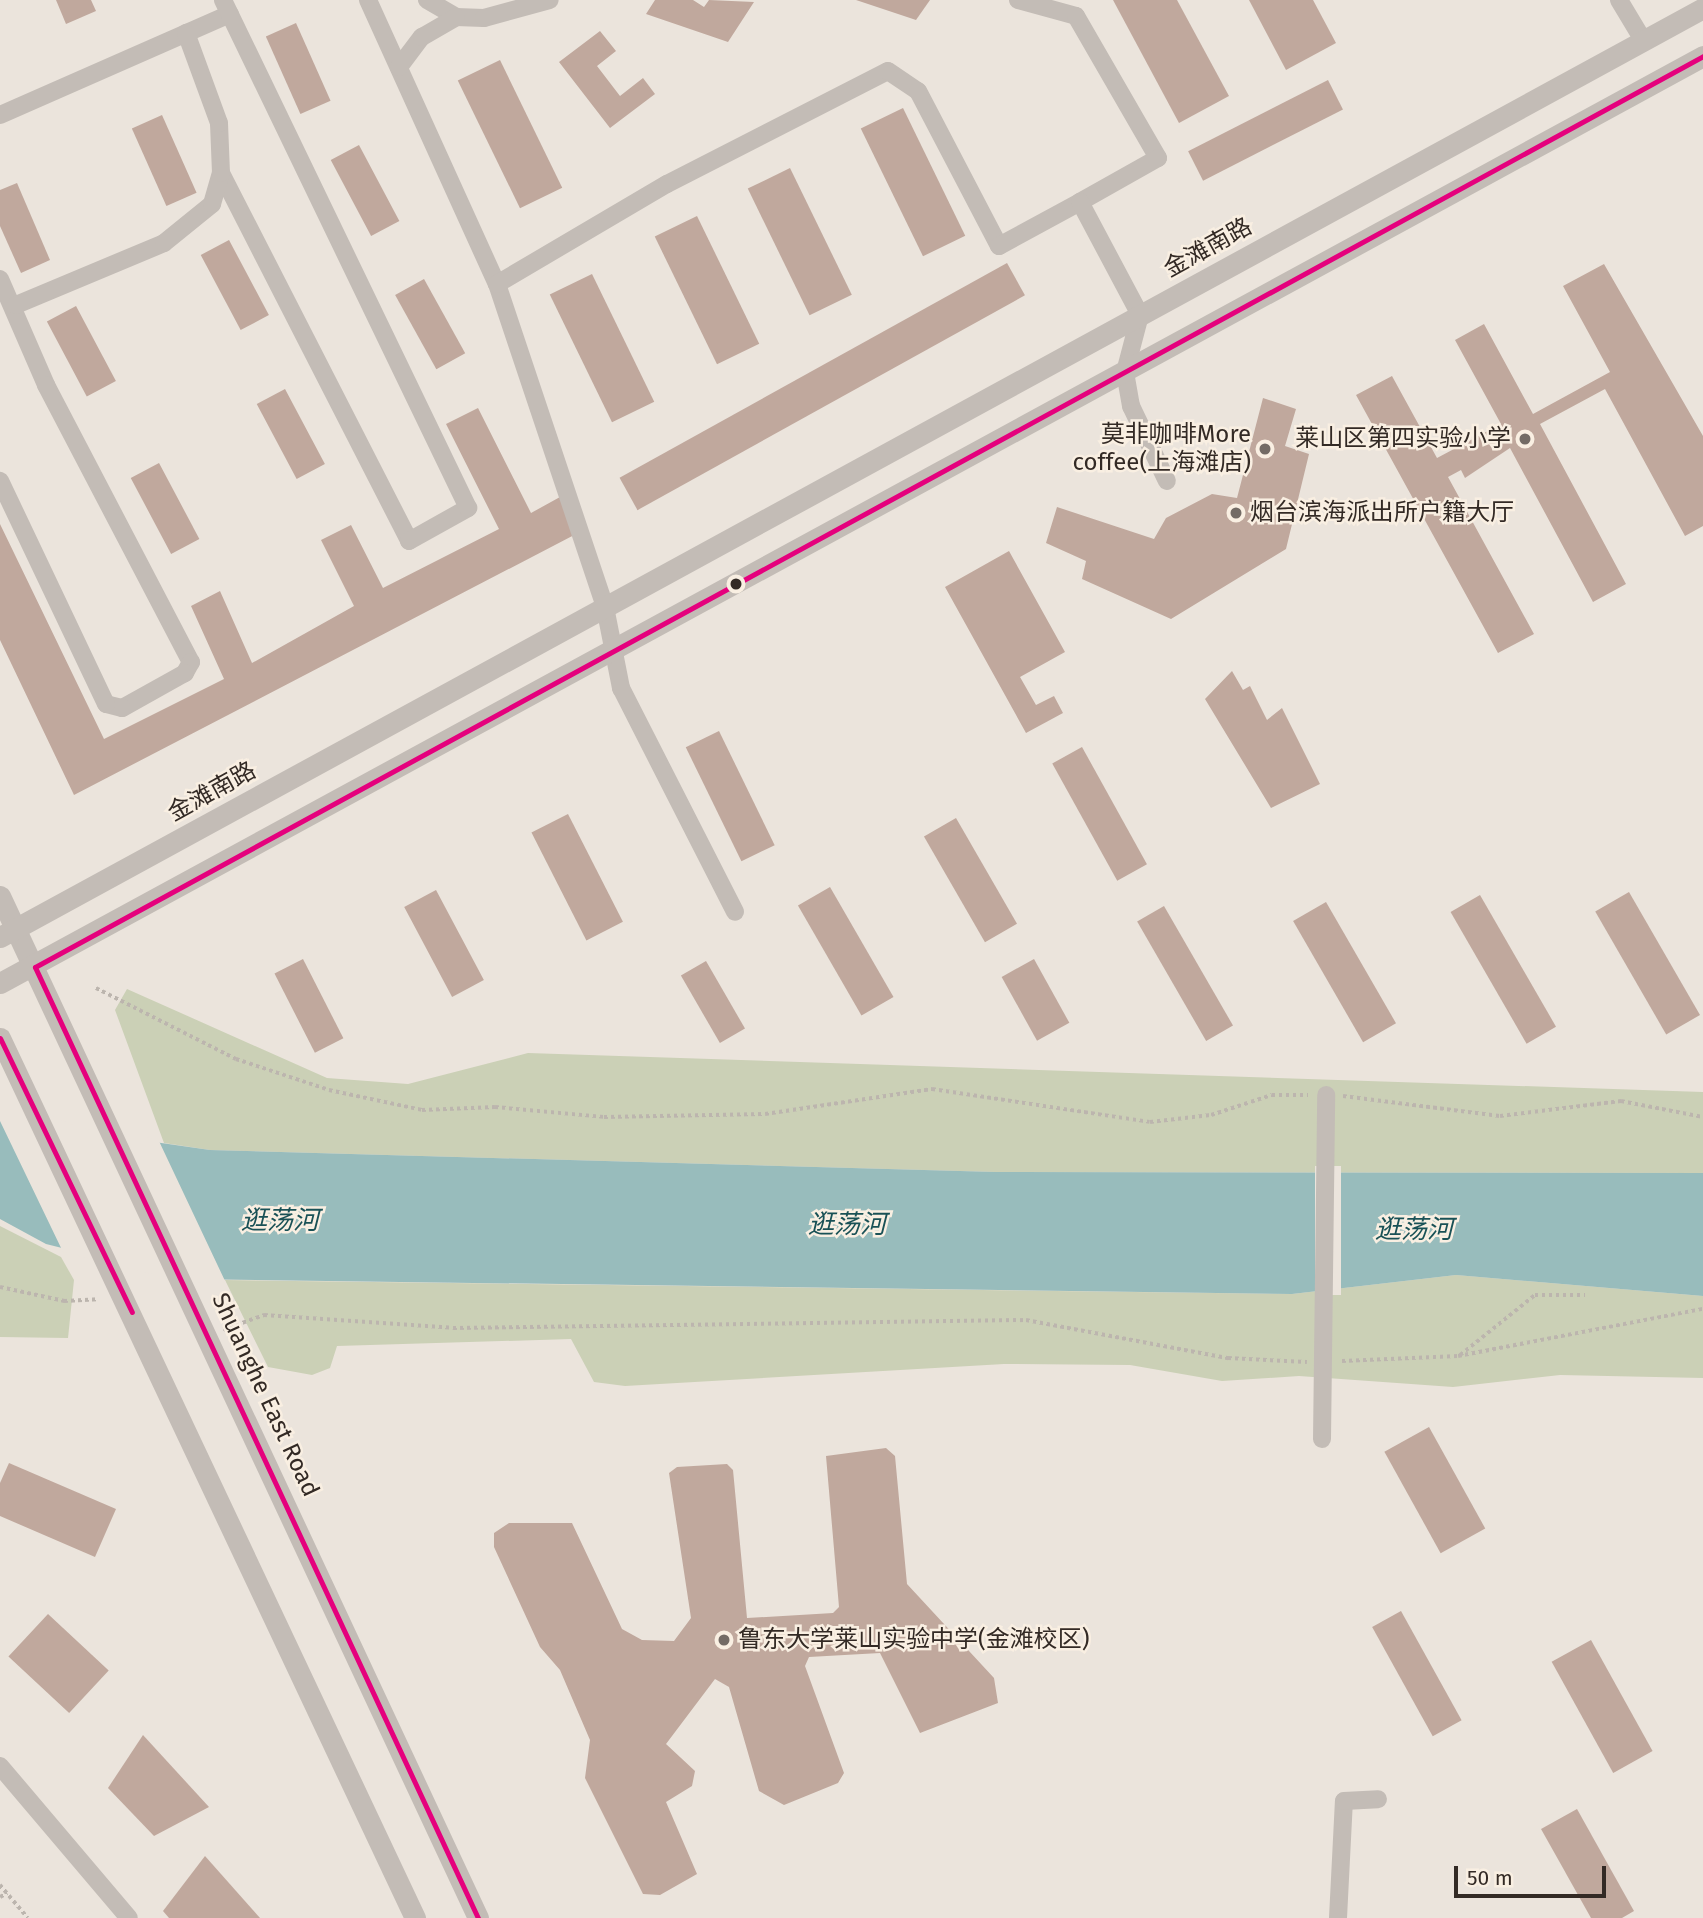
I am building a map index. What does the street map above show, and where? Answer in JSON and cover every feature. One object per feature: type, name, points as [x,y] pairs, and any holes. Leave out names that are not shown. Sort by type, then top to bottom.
[{"type":"street","points":[[368,0],[497,284],[605,607],[621,688],[735,912]]},
{"type":"street","points":[[427,0],[456,17]]},
{"type":"street","points":[[399,67],[422,37],[456,17],[511,13],[550,0]]},
{"type":"street","points":[[497,284],[876,73],[902,75],[918,90],[999,246],[1158,158],[1076,16],[1018,0]]},
{"type":"street","points":[[1619,0],[1643,40]]},
{"type":"street","points":[[0,115],[186,33],[226,7],[468,508],[409,541],[220,173]]},
{"type":"street","name":"金滩南路","points":[[8,933],[1703,8]]},
{"type":"street","points":[[16,305],[183,231],[212,204],[220,173],[219,123],[186,33]]},
{"type":"street","points":[[0,983],[35,967],[1703,56]]},
{"type":"street","points":[[1080,202],[1140,315],[1125,372],[1131,406],[1167,481]]},
{"type":"street","points":[[0,279],[16,305],[46,385],[191,662],[185,673],[122,708],[106,704],[0,481]]},
{"type":"street","name":"Shuanghe East Road","points":[[0,896],[8,933],[35,967],[72,1041],[478,1918]]},
{"type":"street","points":[[0,1038],[121,1288],[415,1918]]},
{"type":"street","points":[[1322,1439],[1326,1095]]},
{"type":"street","points":[[0,1766],[128,1918]]},
{"type":"street","points":[[1338,1918],[1344,1801],[1378,1798]]},
{"type":"path","points":[[96,988],[236,1059],[329,1090],[422,1110],[495,1107],[604,1117],[765,1114],[932,1090],[1150,1122],[1212,1115],[1272,1095],[1326,1095],[1500,1116],[1621,1101],[1703,1117]]},
{"type":"path","points":[[0,1287],[64,1301],[98,1298]]},
{"type":"path","points":[[1458,1356],[1535,1296],[1585,1295]]},
{"type":"path","points":[[1339,1361],[1458,1356],[1703,1309]]},
{"type":"path","points":[[219,1331],[264,1315],[453,1328],[1026,1320],[1228,1358],[1312,1362]]},
{"type":"path","points":[[0,1885],[28,1918]]},
{"type":"path","points":[[0,1897],[7,1893]]},
{"type":"green space","points":[[127,989],[327,1078],[408,1084],[528,1053],[1703,1092],[1703,1173],[996,1172],[210,1150],[164,1143],[115,1010]]},
{"type":"green space","points":[[0,1226],[61,1257],[74,1280],[68,1338],[0,1337]]},
{"type":"green space","points":[[1456,1275],[1703,1296],[1703,1378],[1560,1375],[1453,1387],[1299,1376],[1222,1381],[1130,1365],[1004,1364],[625,1386],[594,1382],[571,1339],[337,1346],[330,1368],[312,1375],[268,1367],[225,1280],[1292,1294]]},
{"type":"water","name":"逛荡河","points":[[0,1096],[78,1131],[210,1150],[996,1172],[1703,1173],[1703,1296],[1456,1275],[1292,1294],[186,1279],[46,1244],[0,1219]]},
{"type":"pier","points":[[0,1092],[79,1128],[158,1139],[226,1283],[185,1282],[63,1252],[0,1121]]},
{"type":"pier","points":[[1315,1166],[1341,1166],[1341,1295],[1315,1295]]},
{"type":"building","points":[[56,0],[91,0],[96,11],[66,24]]},
{"type":"building","points":[[655,0],[693,0],[704,7],[709,0],[754,2],[728,42],[646,14]]},
{"type":"building","points":[[856,0],[930,0],[916,20]]},
{"type":"building","points":[[1113,0],[1177,0],[1229,96],[1179,123]]},
{"type":"building","points":[[1249,0],[1313,0],[1336,43],[1286,70]]},
{"type":"building","points":[[296,23],[331,101],[300,114],[266,36]]},
{"type":"building","points":[[600,31],[616,51],[597,66],[620,96],[643,78],[655,94],[610,128],[559,62]]},
{"type":"building","points":[[500,60],[562,188],[520,208],[458,81]]},
{"type":"building","points":[[1328,80],[1343,109],[1203,181],[1188,151]]},
{"type":"building","points":[[903,108],[965,236],[923,256],[861,129]]},
{"type":"building","points":[[162,115],[197,193],[166,206],[132,128]]},
{"type":"building","points":[[359,145],[399,221],[371,236],[331,160]]},
{"type":"building","points":[[790,168],[852,295],[810,315],[748,189]]},
{"type":"building","points":[[17,183],[50,260],[21,273],[0,226],[0,190]]},
{"type":"building","points":[[697,216],[759,344],[717,364],[655,237]]},
{"type":"building","points":[[229,240],[269,315],[241,330],[201,255]]},
{"type":"building","points":[[1007,263],[1025,295],[637,510],[620,478]]},
{"type":"building","points":[[1604,264],[1703,436],[1703,526],[1685,536],[1605,389],[1540,424],[1626,584],[1593,602],[1510,448],[1465,478],[1461,470],[1448,477],[1534,634],[1498,653],[1356,395],[1392,376],[1437,458],[1501,424],[1455,340],[1484,324],[1533,414],[1610,372],[1563,286]]},
{"type":"building","points":[[592,274],[654,402],[612,422],[550,295]]},
{"type":"building","points":[[424,279],[465,353],[436,369],[395,295]]},
{"type":"building","points":[[76,306],[116,381],[87,397],[47,321]]},
{"type":"building","points":[[285,389],[325,464],[297,479],[257,404]]},
{"type":"building","name":"烟台滨海派出所户籍大厅","points":[[1263,398],[1296,409],[1285,446],[1309,454],[1286,549],[1171,619],[1082,579],[1086,561],[1046,543],[1057,507],[1154,539],[1166,518],[1212,494],[1237,498]]},
{"type":"building","points":[[478,408],[531,513],[560,497],[578,533],[74,795],[0,640],[0,524],[104,739],[224,679],[191,606],[220,591],[252,663],[354,606],[321,540],[351,525],[383,588],[499,529],[446,424]]},
{"type":"building","points":[[159,463],[199,539],[171,554],[131,478]]},
{"type":"building","points":[[1009,551],[1065,652],[1020,677],[1036,705],[1054,696],[1063,713],[1026,733],[945,587]]},
{"type":"building","points":[[1232,671],[1243,690],[1250,686],[1267,720],[1282,708],[1320,784],[1271,808],[1205,699]]},
{"type":"building","points":[[719,731],[775,845],[741,861],[686,747]]},
{"type":"building","points":[[1082,747],[1147,864],[1117,881],[1052,763]]},
{"type":"building","points":[[568,814],[623,922],[586,940],[531,833]]},
{"type":"building","points":[[956,818],[1017,924],[985,942],[924,836]]},
{"type":"building","points":[[830,887],[894,997],[861,1015],[798,905]]},
{"type":"building","points":[[436,890],[484,980],[452,997],[404,907]]},
{"type":"building","points":[[1629,892],[1700,1015],[1666,1034],[1595,912]]},
{"type":"building","points":[[1480,895],[1556,1027],[1527,1044],[1451,912]]},
{"type":"building","points":[[1326,902],[1396,1023],[1363,1042],[1293,921]]},
{"type":"building","points":[[1164,906],[1233,1026],[1206,1041],[1137,922]]},
{"type":"building","points":[[303,959],[343,1038],[315,1053],[274,974]]},
{"type":"building","points":[[1034,959],[1069,1023],[1037,1041],[1002,977]]},
{"type":"building","points":[[706,961],[745,1029],[720,1043],[681,976]]},
{"type":"building","points":[[1429,1427],[1485,1528],[1441,1553],[1384,1452]]},
{"type":"building","points":[[886,1448],[895,1456],[907,1584],[994,1678],[998,1703],[920,1733],[880,1653],[809,1657],[805,1666],[844,1773],[838,1783],[784,1805],[759,1791],[729,1687],[715,1679],[666,1744],[695,1771],[692,1786],[666,1802],[697,1874],[660,1895],[643,1894],[585,1778],[590,1740],[560,1670],[540,1647],[494,1547],[494,1533],[509,1523],[572,1523],[622,1629],[642,1640],[674,1641],[691,1618],[669,1473],[677,1467],[727,1464],[733,1470],[747,1618],[833,1613],[839,1607],[826,1456]]},
{"type":"building","points":[[9,1463],[116,1509],[95,1557],[0,1516],[0,1483]]},
{"type":"building","points":[[1401,1611],[1462,1720],[1433,1736],[1372,1627]]},
{"type":"building","points":[[48,1614],[109,1671],[69,1713],[8,1656]]},
{"type":"building","points":[[1591,1640],[1653,1751],[1613,1773],[1552,1662]]},
{"type":"building","points":[[143,1735],[209,1807],[154,1836],[108,1788]]},
{"type":"building","points":[[1577,1809],[1634,1911],[1622,1918],[1591,1918],[1541,1829]]},
{"type":"building","points":[[205,1856],[260,1918],[169,1918],[163,1911]]},
{"type":"transit line","points":[[478,1918],[35,967],[1703,56]]},
{"type":"transit line","points":[[0,1038],[132,1312]]},
{"type":"place","name":"莱山区第四实验小学","points":[[1525,439]]},
{"type":"place","name":"莫非咖啡More coffee(上海滩店)","points":[[1265,449]]},
{"type":"place","name":"烟台滨海派出所户籍大厅","points":[[1236,513]]},
{"type":"place","name":"鲁东大学莱山实验中学(金滩校区)","points":[[724,1640]]}]
